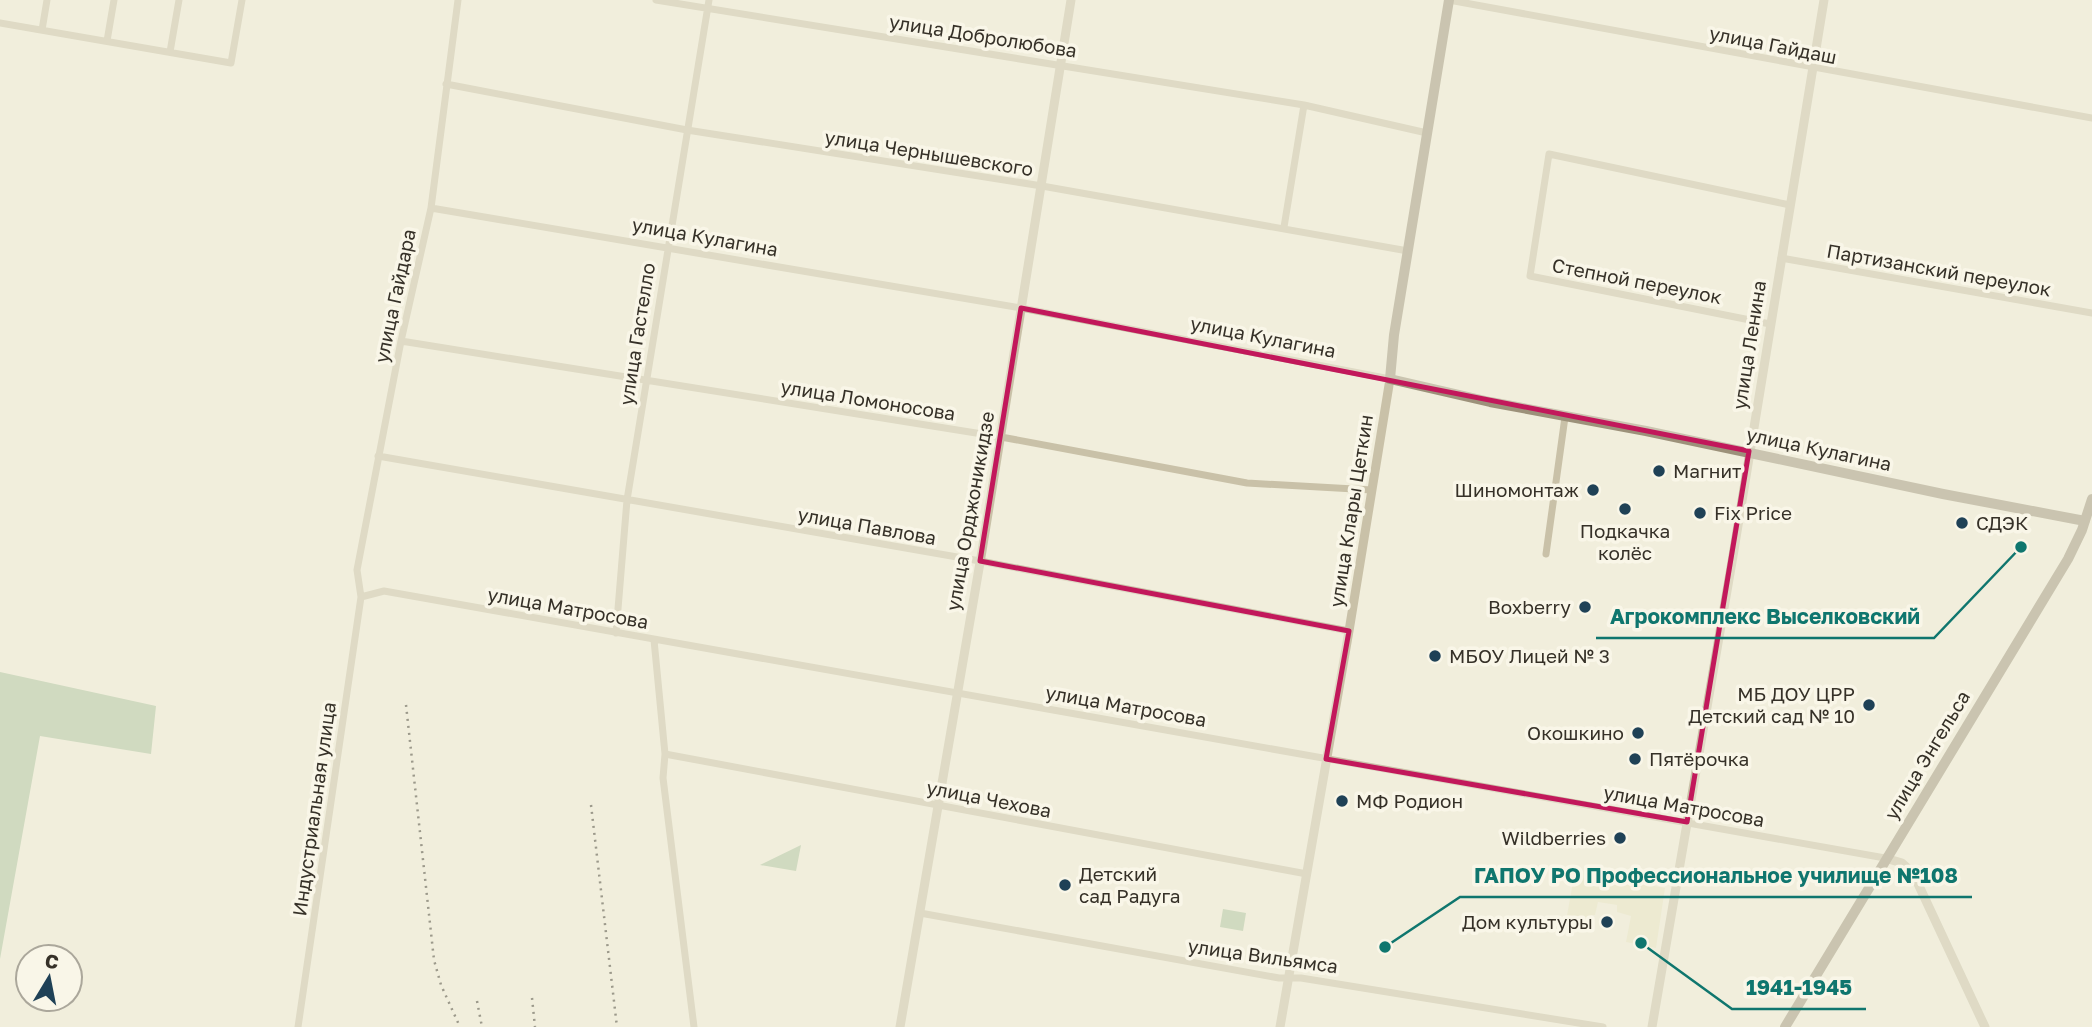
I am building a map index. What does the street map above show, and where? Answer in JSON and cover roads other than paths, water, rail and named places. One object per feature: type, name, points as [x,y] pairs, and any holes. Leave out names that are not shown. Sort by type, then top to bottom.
[{"type":"main road","name":"улица Клары Цеткин","points":[[1390,379],[1394,335],[1449,0]]},
{"type":"main road","name":"улица Кулагина","points":[[1390,379],[1565,417],[1749,451],[1943,494],[2085,521]]},
{"type":"main road","name":"улица Энгельса","points":[[1785,1027],[2068,559],[2092,499]]},
{"type":"street","points":[[42,30],[47,0]]},
{"type":"street","points":[[107,41],[114,0]]},
{"type":"street","points":[[170,52],[179,0]]},
{"type":"street","points":[[0,23],[232,63],[242,0]]},
{"type":"street","name":"улица Гайдара","points":[[361,597],[357,569],[401,341],[431,208],[458,0]]},
{"type":"street","name":"улица Добролюбова","points":[[656,0],[1304,105],[1427,133]]},
{"type":"street","name":"улица Гастелло","points":[[616,634],[627,500],[709,0]]},
{"type":"street","name":"улица Орджоникидзе","points":[[900,1027],[1001,437],[1071,0]]},
{"type":"street","name":"улица Гайдаш","points":[[1449,0],[2092,118]]},
{"type":"street","name":"улица Ленина","points":[[1652,1027],[1824,0]]},
{"type":"street","name":"улица Чернышевского","points":[[446,84],[687,130],[1042,187],[1408,251]]},
{"type":"street","points":[[1284,228],[1304,105]]},
{"type":"street","name":"Степной переулок","points":[[1770,324],[1530,276],[1549,154],[1790,205]]},
{"type":"street","name":"улица Кулагина","points":[[431,208],[1021,308],[1390,379]]},
{"type":"street","name":"Партизанский переулок","points":[[1781,258],[2092,313]]},
{"type":"street","name":"улица Ломоносова","points":[[401,341],[1001,437],[1247,483],[1372,490]]},
{"type":"street","name":"улица Клары Цеткин","points":[[1280,1027],[1390,379]]},
{"type":"street","points":[[1546,554],[1565,417]]},
{"type":"street","name":"улица Павлова","points":[[378,456],[980,561],[1349,631]]},
{"type":"street","name":"улица Матросова","points":[[361,597],[384,591],[1885,858]]},
{"type":"street","name":"Индустриальная улица","points":[[298,1027],[361,597]]},
{"type":"street","points":[[654,640],[665,754],[663,778],[694,1027]]},
{"type":"street","name":"улица Чехова","points":[[665,754],[1307,874]]},
{"type":"street","points":[[1885,858],[1902,863],[1913,873],[1985,1027]]},
{"type":"street","name":"улица Вильямса","points":[[920,913],[1279,978],[1301,978],[1603,1027]]},
{"type":"railway","points":[[406,705],[434,960],[441,985],[460,1027]]},
{"type":"railway","points":[[591,805],[617,1027]]},
{"type":"railway","points":[[532,998],[535,1027]]},
{"type":"railway","points":[[477,1001],[482,1027]]},
{"type":"place","name":"Магнит","points":[[1659,471]]},
{"type":"place","name":"Шиномонтаж","points":[[1593,490]]},
{"type":"place","name":"Подкачка колёс","points":[[1625,509]]},
{"type":"place","name":"Fix Price","points":[[1700,513]]},
{"type":"place","name":"СДЭК","points":[[1962,523]]},
{"type":"place","name":"Агрокомплекс Выселковский","points":[[2021,547]]},
{"type":"place","name":"Boxberry","points":[[1585,607]]},
{"type":"place","name":"МБОУ Лицей № 3","points":[[1435,656]]},
{"type":"place","name":"МБ ДОУ ЦРР Детский сад № 10","points":[[1869,705]]},
{"type":"place","name":"Окошкино","points":[[1638,733]]},
{"type":"place","name":"Пятёрочка","points":[[1635,759]]},
{"type":"place","name":"МФ Родион","points":[[1342,801]]},
{"type":"place","name":"Wildberries","points":[[1620,838]]},
{"type":"place","name":"Детский сад Радуга","points":[[1065,885]]},
{"type":"place","name":"Дом культуры","points":[[1607,922]]},
{"type":"place","name":"1941-1945","points":[[1641,943]]},
{"type":"place","name":"ГАПОУ РО Профессиональное училище №108","points":[[1385,947]]}]
